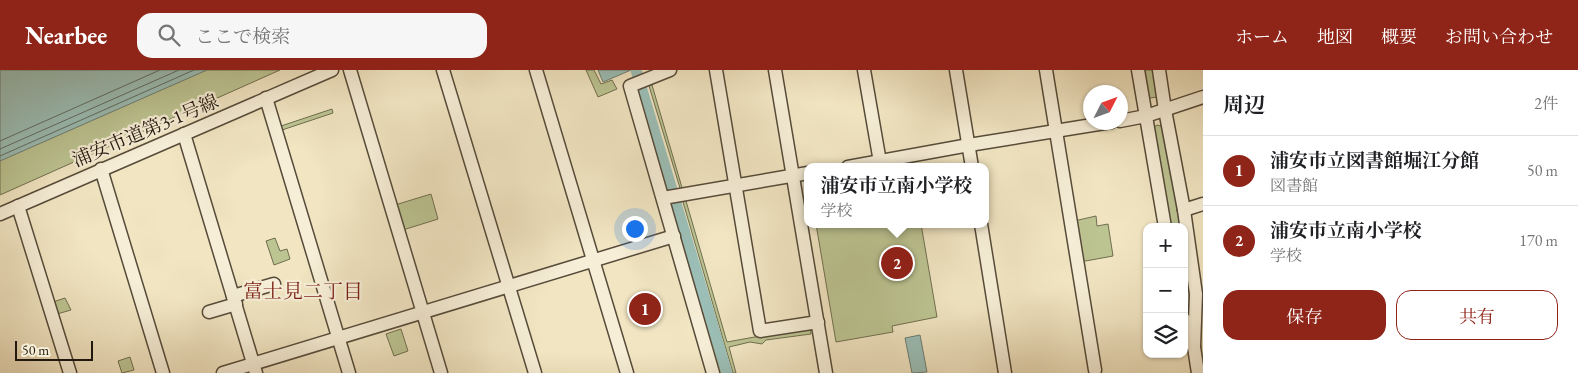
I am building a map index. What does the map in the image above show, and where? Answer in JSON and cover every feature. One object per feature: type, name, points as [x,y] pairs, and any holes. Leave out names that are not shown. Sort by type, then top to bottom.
[{"type":"street","name":"浦安市道第3-1号線","points":[[0,214],[332,70]]},
{"type":"street","points":[[350,70],[441,373]]},
{"type":"street","points":[[443,70],[535,373]]},
{"type":"street","points":[[536,70],[627,373]]},
{"type":"street","points":[[670,70],[630,86],[714,373]]},
{"type":"street","points":[[716,70],[760,331],[818,322]]},
{"type":"street","points":[[775,70],[826,373]]},
{"type":"street","points":[[864,70],[880,162]]},
{"type":"street","points":[[956,70],[971,163]]},
{"type":"street","points":[[1046,70],[1095,370]]},
{"type":"street","points":[[1138,70],[1164,223]]},
{"type":"street","points":[[1159,70],[1200,293],[1198,373]]},
{"type":"street","points":[[1128,119],[1146,116],[1203,97]]},
{"type":"street","points":[[266,98],[348,373]]},
{"type":"street","points":[[874,163],[969,145],[1083,127]]},
{"type":"street","points":[[184,134],[255,368]]},
{"type":"street","points":[[101,170],[164,373]]},
{"type":"street","points":[[663,198],[804,174]]},
{"type":"street","points":[[1184,210],[1203,204]]},
{"type":"street","points":[[18,206],[70,373]]},
{"type":"street","points":[[983,228],[1006,373]]},
{"type":"street","points":[[223,373],[255,368],[422,312],[674,236]]},
{"type":"street","points":[[209,312],[274,284]]},
{"type":"street","points":[[1188,327],[1198,346]]},
{"type":"green space","points":[[197,70],[280,70],[0,195],[0,154]]},
{"type":"green space","points":[[586,70],[594,70],[601,84],[612,80],[617,89],[598,97]]},
{"type":"green space","points":[[1143,70],[1154,70],[1157,97],[1150,98],[1147,96]]},
{"type":"green space","points":[[652,85],[683,191],[680,188],[649,86]]},
{"type":"green space","points":[[332,109],[333,113],[282,130],[281,126]]},
{"type":"green space","points":[[1157,125],[1161,126],[1164,130],[1179,223],[1168,223],[1154,127]]},
{"type":"green space","points":[[431,194],[438,219],[403,230],[395,205]]},
{"type":"green space","points":[[686,201],[727,342],[810,327],[811,334],[766,340],[762,344],[750,342],[729,347],[736,373],[733,373],[683,202]]},
{"type":"green space","points":[[672,204],[722,373],[719,373],[670,206]]},
{"type":"green space","points":[[1096,216],[1097,226],[1108,224],[1113,256],[1080,262],[1074,221]]},
{"type":"green space","points":[[817,228],[922,228],[937,317],[892,326],[893,332],[836,342]]},
{"type":"green space","points":[[275,238],[280,251],[287,249],[290,259],[274,265],[266,241]]},
{"type":"green space","points":[[65,298],[71,310],[57,314],[53,302]]},
{"type":"green space","points":[[401,329],[408,351],[394,356],[386,334]]},
{"type":"green space","points":[[130,357],[134,370],[122,373],[118,361]]},
{"type":"water","points":[[0,70],[207,70],[0,161]]},
{"type":"water","points":[[598,70],[631,70],[603,82]]},
{"type":"water","points":[[920,335],[927,372],[912,373],[905,338]]},
{"type":"waterway","points":[[636,70],[727,373]]},
{"type":"place","name":"浦安市立南小学校","points":[[897,263]]},
{"type":"place","name":"浦安市立図書館堀江分館","points":[[645,309]]},
{"type":"district","name":"富士見二丁目","points":[[303,291]]}]
